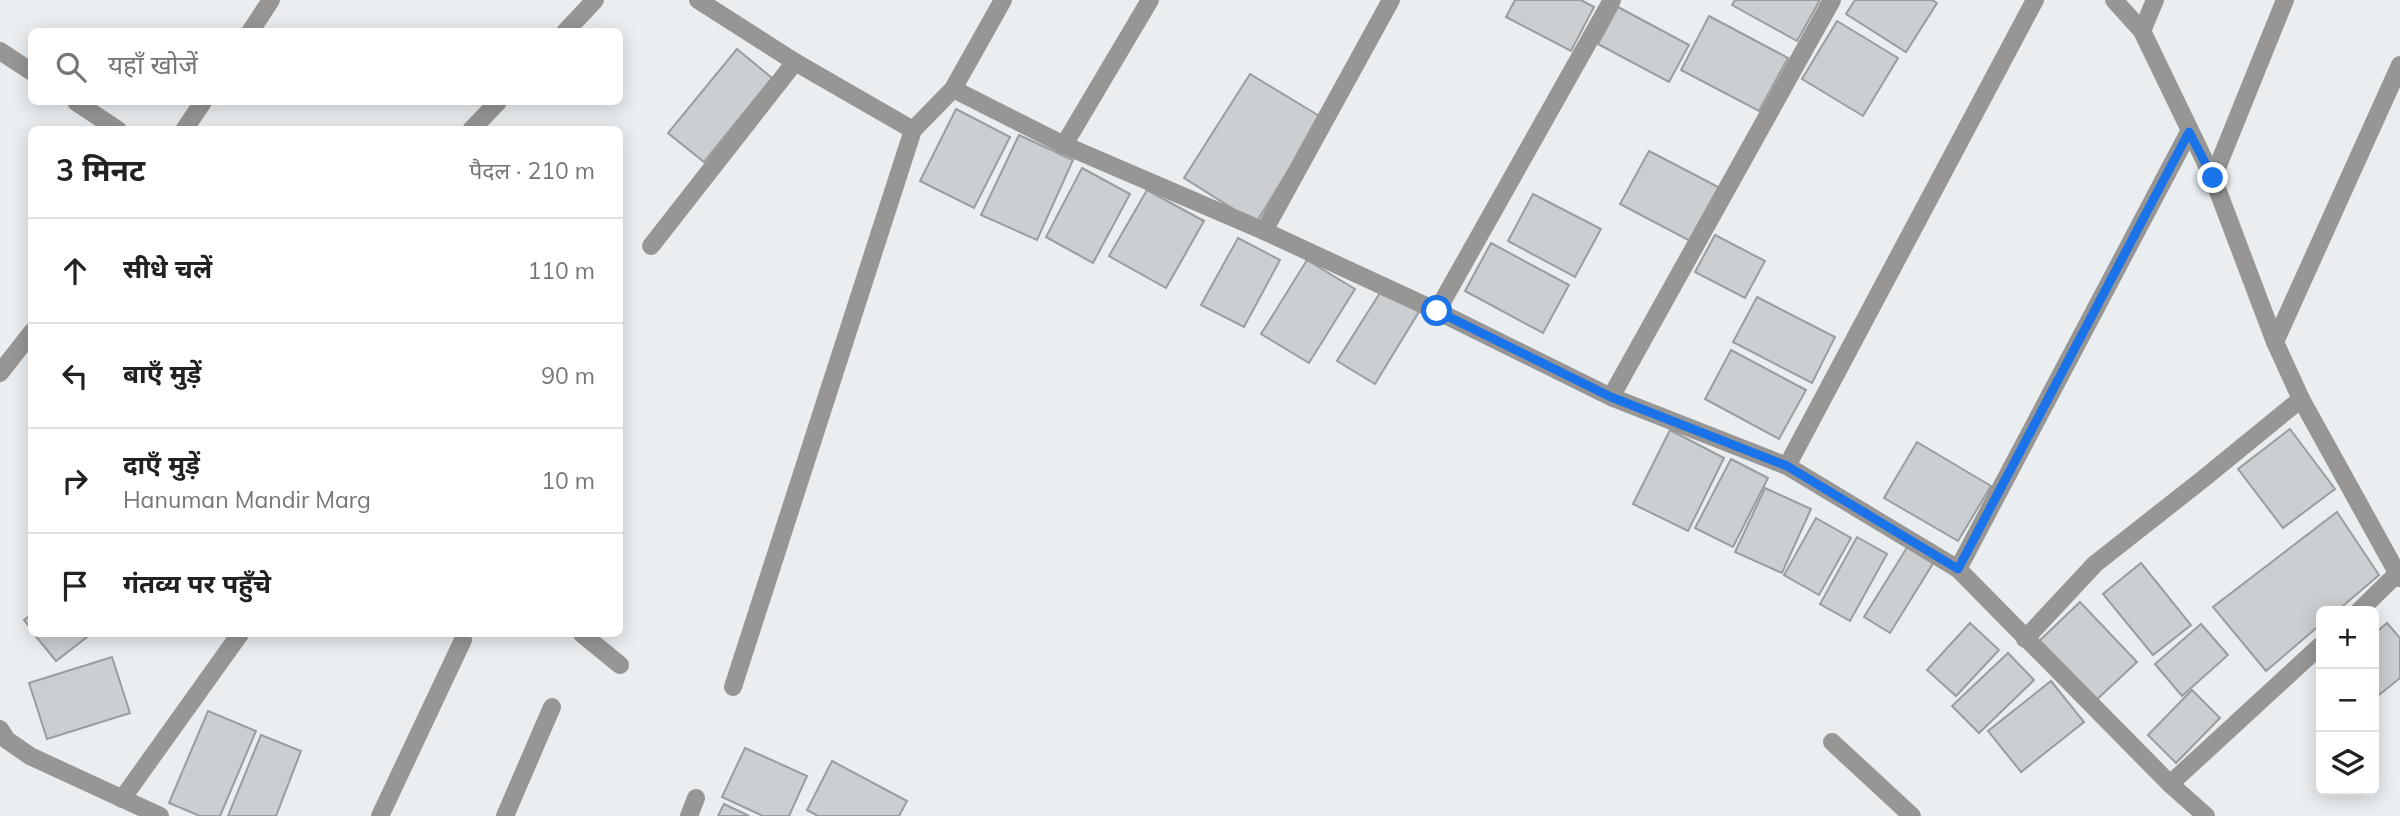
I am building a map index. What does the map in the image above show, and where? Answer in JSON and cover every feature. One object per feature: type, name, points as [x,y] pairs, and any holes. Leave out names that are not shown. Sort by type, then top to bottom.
[{"type":"street","points":[[253,28],[271,0]]},
{"type":"street","points":[[569,28],[595,0]]},
{"type":"street","points":[[698,0],[794,62],[913,130]]},
{"type":"street","points":[[733,687],[913,130],[953,89],[1003,0]]},
{"type":"street","points":[[1064,145],[1150,0]]},
{"type":"street","points":[[1265,231],[1391,0]]},
{"type":"street","points":[[1437,311],[1612,0]]},
{"type":"street","points":[[1611,397],[1832,0]]},
{"type":"street","points":[[1787,466],[2035,0]]},
{"type":"street","points":[[2114,0],[2142,31],[2213,178],[2274,342],[2301,399],[2399,575],[2364,606]]},
{"type":"street","points":[[2142,31],[2155,0]]},
{"type":"street","points":[[2213,178],[2285,0]]},
{"type":"street","points":[[0,51],[28,69]]},
{"type":"street","points":[[651,246],[794,62]]},
{"type":"street","points":[[2274,342],[2400,65]]},
{"type":"street","points":[[953,89],[1064,145],[1265,231],[1437,311],[1611,397],[1787,466],[1958,569],[2170,784],[2206,816]]},
{"type":"street","points":[[80,105],[112,126]]},
{"type":"street","points":[[187,126],[201,105]]},
{"type":"street","points":[[475,126],[495,105]]},
{"type":"street","points":[[1958,569],[2189,132]]},
{"type":"street","points":[[0,373],[28,337]]},
{"type":"street","points":[[2025,639],[2095,564],[2301,399]]},
{"type":"street","points":[[122,799],[238,637]]},
{"type":"street","points":[[586,637],[620,665]]},
{"type":"street","points":[[380,816],[463,640]]},
{"type":"street","points":[[2170,784],[2316,650]]},
{"type":"street","points":[[505,816],[552,707]]},
{"type":"street","points":[[2,739],[30,756],[160,816]]},
{"type":"street","points":[[1832,742],[1912,816]]},
{"type":"street","points":[[688,816],[696,798]]},
{"type":"building","points":[[1515,0],[1581,0],[1594,7],[1571,51],[1506,17]]},
{"type":"building","points":[[1735,0],[1820,0],[1797,41],[1732,5]]},
{"type":"building","points":[[1855,0],[1932,0],[1937,3],[1906,52],[1846,14]]},
{"type":"building","points":[[1618,7],[1689,45],[1669,82],[1598,44]]},
{"type":"building","points":[[1709,16],[1788,58],[1759,111],[1681,70]]},
{"type":"building","points":[[1837,21],[1898,58],[1863,116],[1802,79]]},
{"type":"building","points":[[737,49],[772,78],[704,162],[668,133]]},
{"type":"building","points":[[1250,74],[1321,117],[1256,223],[1184,178]]},
{"type":"building","points":[[956,109],[1010,137],[974,208],[920,181]]},
{"type":"building","points":[[1019,135],[1073,160],[1037,240],[981,215]]},
{"type":"building","points":[[1649,151],[1720,188],[1692,242],[1620,204]]},
{"type":"building","points":[[1082,168],[1130,194],[1093,263],[1046,237]]},
{"type":"building","points":[[1147,190],[1204,221],[1166,288],[1109,256]]},
{"type":"building","points":[[1533,194],[1601,229],[1575,277],[1508,241]]},
{"type":"building","points":[[1715,235],[1765,261],[1745,298],[1695,272]]},
{"type":"building","points":[[1238,238],[1280,260],[1244,327],[1201,305]]},
{"type":"building","points":[[1491,243],[1569,285],[1543,333],[1465,291]]},
{"type":"building","points":[[1307,260],[1355,289],[1309,363],[1261,334]]},
{"type":"building","points":[[1383,288],[1420,310],[1375,384],[1337,361]]},
{"type":"building","points":[[1757,297],[1835,337],[1812,383],[1733,342]]},
{"type":"building","points":[[1731,350],[1806,390],[1779,439],[1705,399]]},
{"type":"building","points":[[2290,429],[2335,489],[2283,528],[2238,469]]},
{"type":"building","points":[[1670,430],[1724,458],[1688,531],[1633,504]]},
{"type":"building","points":[[1917,442],[1991,486],[1958,541],[1884,498]]},
{"type":"building","points":[[1731,459],[1768,478],[1733,547],[1695,528]]},
{"type":"building","points":[[1765,488],[1811,509],[1782,573],[1735,552]]},
{"type":"building","points":[[2337,512],[2379,575],[2343,606],[2316,606],[2316,628],[2266,671],[2213,607]]},
{"type":"building","points":[[1816,518],[1851,538],[1819,595],[1784,575]]},
{"type":"building","points":[[1857,537],[1887,554],[1850,621],[1820,604]]},
{"type":"building","points":[[1911,541],[1937,557],[1890,633],[1864,617]]},
{"type":"building","points":[[2141,563],[2191,625],[2153,655],[2103,594]]},
{"type":"building","points":[[2080,602],[2137,662],[2093,703],[2037,643]]},
{"type":"building","points":[[1970,623],[1999,650],[1956,696],[1927,670]]},
{"type":"building","points":[[2387,623],[2400,638],[2400,678],[2379,695],[2379,669],[2379,630]]},
{"type":"building","points":[[2201,624],[2228,655],[2182,696],[2155,664]]},
{"type":"building","points":[[36,637],[87,637],[56,661]]},
{"type":"building","points":[[2008,653],[2034,680],[1979,733],[1952,706]]},
{"type":"building","points":[[112,657],[130,713],[47,739],[29,683]]},
{"type":"building","points":[[2051,681],[2084,722],[2021,772],[1988,731]]},
{"type":"building","points":[[2192,690],[2220,718],[2176,763],[2148,735]]},
{"type":"building","points":[[208,711],[256,731],[220,816],[200,816],[169,803]]},
{"type":"building","points":[[261,735],[301,751],[276,816],[228,816]]},
{"type":"building","points":[[745,748],[807,776],[789,816],[763,816],[722,797]]},
{"type":"building","points":[[832,761],[907,801],[899,816],[818,816],[807,810]]},
{"type":"building","points":[[724,804],[749,816],[718,816]]},
{"type":"route","points":[[1437,311],[1611,397],[1787,466],[1958,569],[2189,132],[2213,178]]}]
